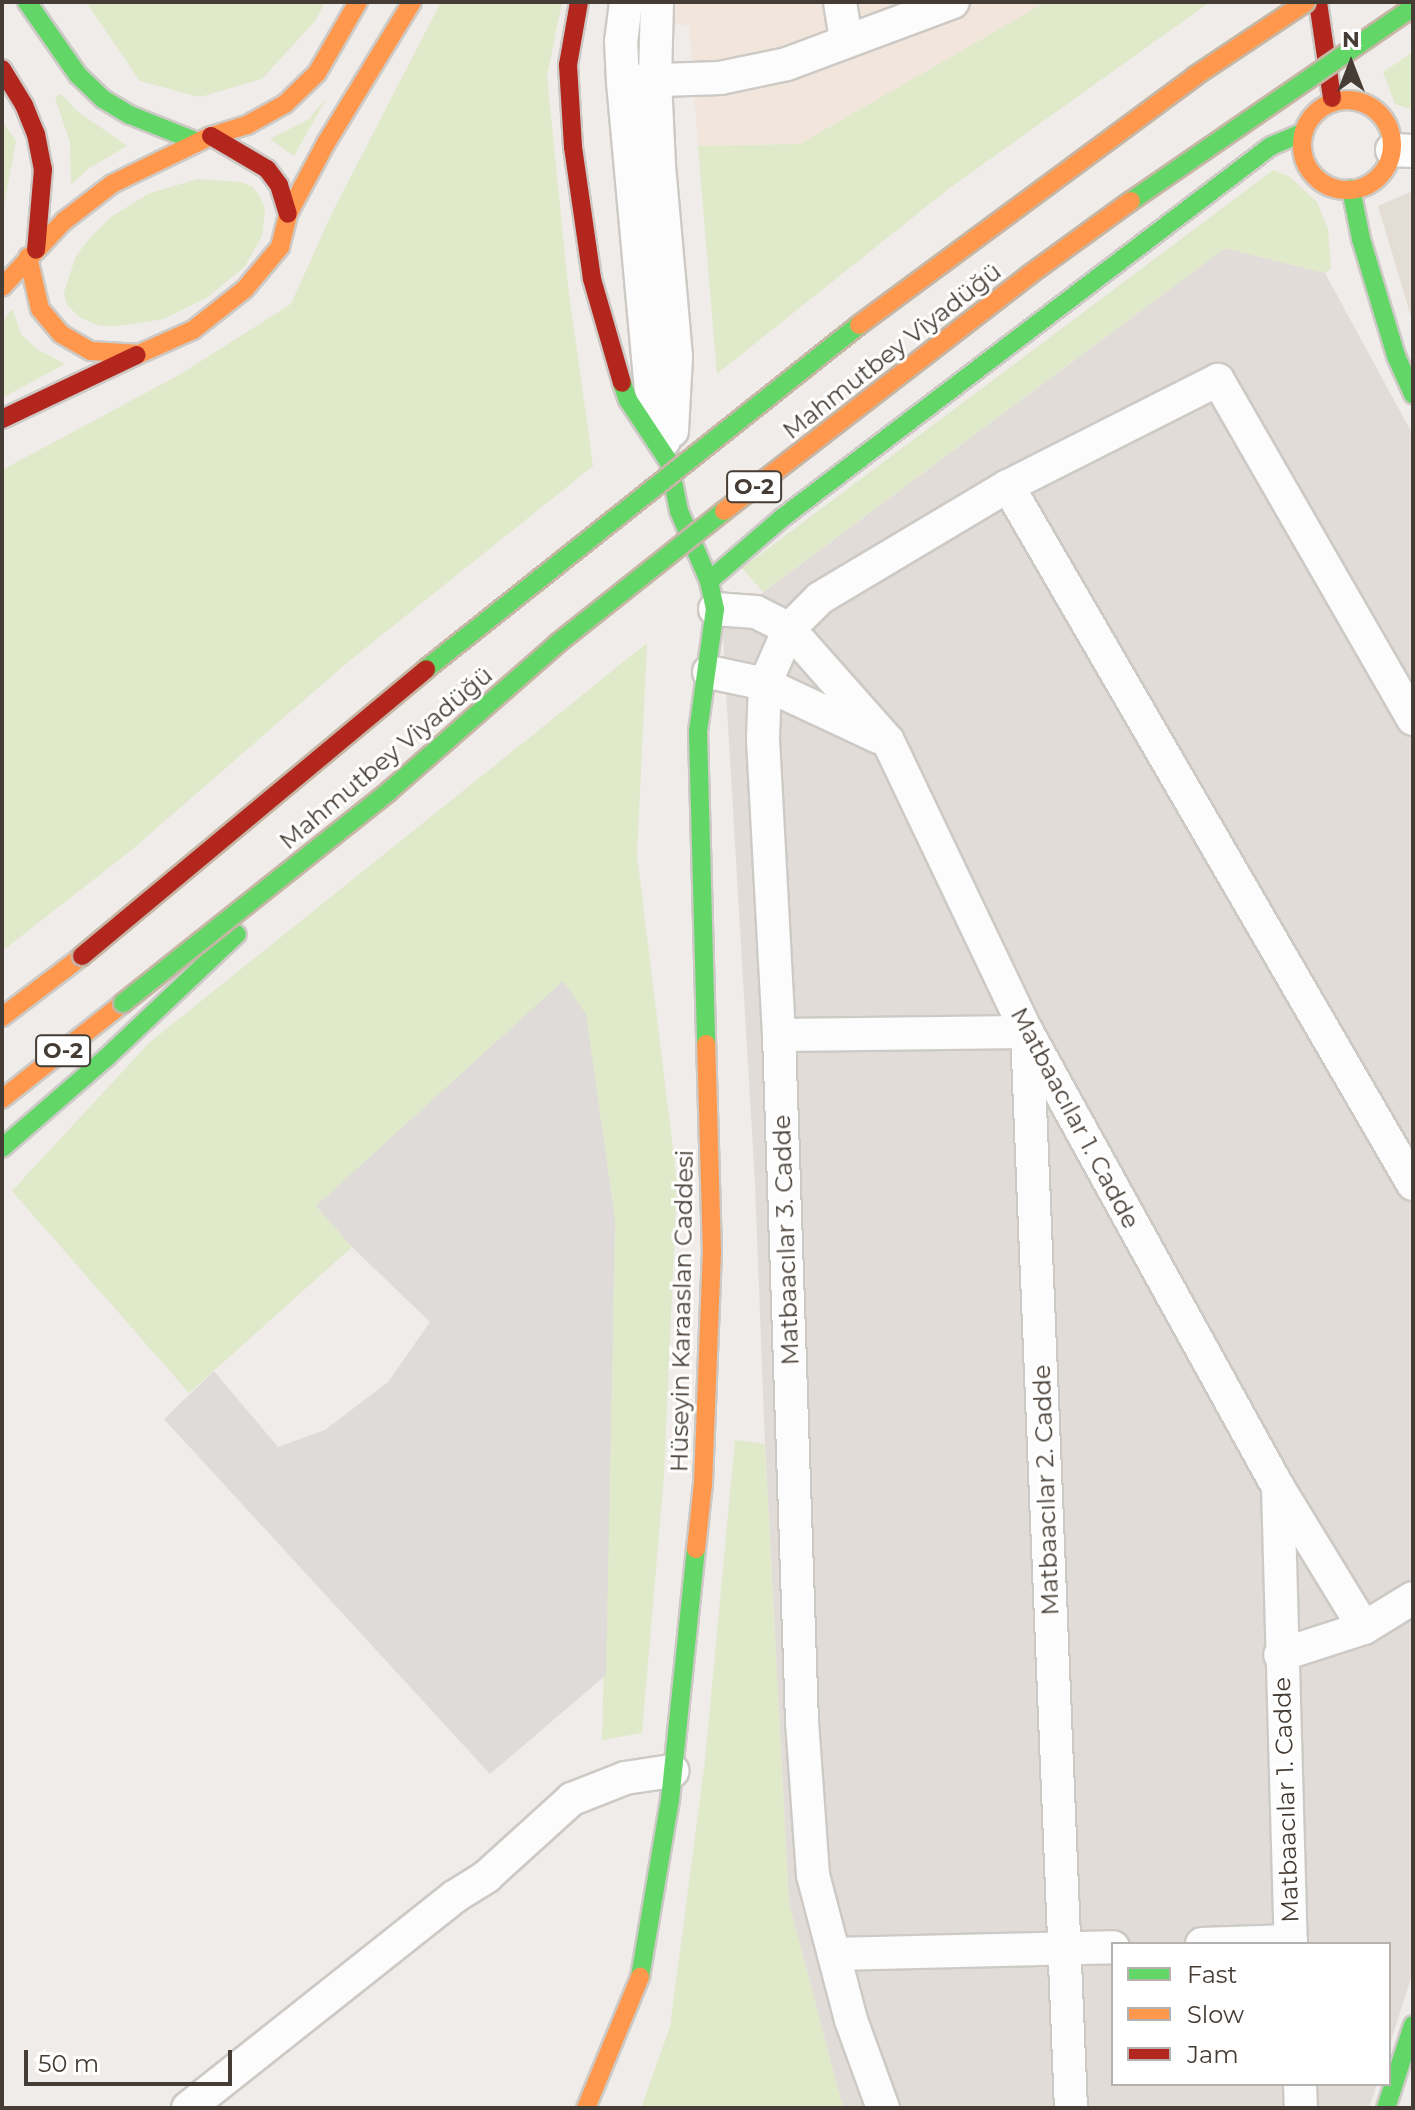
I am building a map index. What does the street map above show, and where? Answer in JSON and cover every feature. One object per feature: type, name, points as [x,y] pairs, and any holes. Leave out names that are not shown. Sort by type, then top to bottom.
[{"type":"main road","points":[[27,2],[78,75],[103,99],[130,115],[205,139],[267,169],[279,185],[288,214]]},
{"type":"main road","points":[[2,287],[64,221],[112,184],[205,139],[247,125],[285,104],[317,73],[358,2]]},
{"type":"main road","points":[[2,419],[193,330],[245,289],[280,247],[288,214],[326,143],[412,2]]},
{"type":"main road","points":[[579,2],[568,65],[573,147],[592,279],[608,343],[628,400],[669,460]]},
{"type":"main road","name":"Mahmutbey Viyadüğü","points":[[2,1017],[82,956],[458,642],[715,435],[936,265],[1195,76],[1306,2]]},
{"type":"main road","points":[[1318,2],[1333,102]]},
{"type":"main road","name":"Mahmutbey Viyadüğü","points":[[2,1099],[388,792],[558,643],[1029,275],[1215,140],[1413,7]]},
{"type":"main road","points":[[2,69],[30,120],[43,169],[32,253],[40,309],[61,334],[91,351],[139,354]]},
{"type":"main road","points":[[712,595],[782,518],[1271,146],[1304,132],[1320,109],[1333,102],[1347,100],[1375,110],[1402,150],[1366,186],[1336,188],[1312,173],[1305,161],[1304,132]]},
{"type":"main road","points":[[1351,189],[1361,239],[1405,353],[1413,394]]},
{"type":"main road","name":"Hüseyin Karaaslan Caddesi","points":[[586,2108],[640,1979],[672,1771],[703,1484],[712,1253],[698,732],[709,672],[712,595],[679,511],[669,460]]},
{"type":"main road","points":[[2,1148],[142,1023],[388,792]]},
{"type":"main road","points":[[1386,2108],[1411,2036]]},
{"type":"street","points":[[626,2],[621,41],[623,82],[651,388],[669,460]]},
{"type":"street","points":[[657,2],[655,80],[676,357],[669,460]]},
{"type":"street","points":[[840,2],[846,41]]},
{"type":"street","points":[[623,82],[720,78],[787,64],[953,2]]},
{"type":"street","name":"Matbaacılar 3. Cadde","points":[[883,2108],[851,2020],[813,1875],[802,1722],[779,1035],[763,738],[765,684],[789,629],[820,598],[1008,486],[1218,380],[1413,719]]},
{"type":"street","points":[[1008,486],[1413,1184]]},
{"type":"street","name":"Matbaacılar 1. Cadde","points":[[712,595],[789,629],[888,741],[1027,1032],[1278,1487],[1364,1628],[1280,1655]]},
{"type":"street","points":[[709,672],[765,684],[888,741]]},
{"type":"street","points":[[779,1035],[1027,1032]]},
{"type":"street","name":"Matbaacılar 2. Cadde","points":[[1027,1032],[1071,2108]]},
{"type":"street","name":"Matbaacılar 1. Cadde","points":[[1278,1487],[1280,1655],[1291,1942]]},
{"type":"street","points":[[1364,1628],[1413,1598]]},
{"type":"street","points":[[188,2108],[454,1897],[487,1876],[572,1799],[625,1778],[672,1771]]},
{"type":"street","points":[[834,1954],[1111,1947]]},
{"type":"street","points":[[1300,2086],[1301,2108]]},
{"type":"shaded area","points":[[668,2],[1046,2],[800,144],[698,146],[689,25],[668,24]]},
{"type":"shaded area","points":[[1413,191],[1413,323],[1378,206]]},
{"type":"shaded area","points":[[1225,248],[1325,273],[1413,435],[1413,1972],[1391,2041],[1391,1942],[1111,1942],[1111,2086],[1376,2086],[1369,2108],[843,2108],[789,1903],[755,1183],[722,623]]},
{"type":"shaded area","points":[[563,981],[586,1014],[615,1221],[606,1675],[490,1774],[164,1419],[214,1371],[278,1447],[325,1430],[388,1382],[430,1322],[352,1247],[316,1206]]},
{"type":"green space","points":[[86,2],[325,2],[315,21],[262,79],[200,97],[140,81]]},
{"type":"green space","points":[[441,2],[562,2],[547,76],[568,286],[593,466],[349,661],[129,852],[2,951],[2,470],[179,375],[291,304],[332,213]]},
{"type":"green space","points":[[1046,2],[1210,2],[951,187],[717,374],[698,146],[800,144]]},
{"type":"green space","points":[[1413,52],[1413,110],[1395,104],[1383,72]]},
{"type":"green space","points":[[61,94],[76,110],[127,146],[88,169],[71,185],[70,142],[55,98]]},
{"type":"green space","points":[[327,97],[294,156],[270,139],[309,119]]},
{"type":"green space","points":[[2,121],[16,141],[2,216]]},
{"type":"green space","points":[[1273,170],[1290,177],[1317,202],[1328,229],[1331,268],[1325,273],[1225,248],[763,592],[742,568]]},
{"type":"green space","points":[[197,179],[241,182],[253,187],[260,197],[265,209],[262,236],[245,266],[208,297],[164,319],[100,326],[79,317],[67,305],[64,293],[76,256],[90,238],[111,217],[148,194]]},
{"type":"green space","points":[[12,309],[21,334],[37,349],[65,364],[2,398],[2,323]]},
{"type":"green space","points":[[647,643],[637,855],[677,1181],[664,1475],[642,1733],[602,1740],[615,1221],[316,1206],[352,1247],[189,1393],[12,1191],[149,1043]]},
{"type":"green space","points":[[735,1440],[765,1444],[789,1903],[843,2108],[641,2108],[670,2027],[705,1761]]},
{"type":"traffic: fast","points":[[27,2],[78,75],[103,99],[130,115],[198,142]]},
{"type":"traffic: fast","points":[[1131,201],[1413,7]]},
{"type":"traffic: fast","points":[[709,581],[782,518],[1271,146],[1304,132]]},
{"type":"traffic: fast","points":[[1351,189],[1361,239],[1396,356],[1413,394]]},
{"type":"traffic: fast","points":[[426,669],[859,325]]},
{"type":"traffic: fast","points":[[622,383],[628,400],[669,462],[679,511],[709,581],[715,609],[698,732],[706,1044]]},
{"type":"traffic: fast","points":[[123,1003],[388,792],[558,643],[724,511]]},
{"type":"traffic: fast","points":[[2,1148],[106,1058],[237,934]]},
{"type":"traffic: fast","points":[[640,1977],[670,1800],[696,1549]]},
{"type":"traffic: fast","points":[[1386,2108],[1413,2025]]},
{"type":"traffic: slow","points":[[2,287],[64,221],[112,184],[211,136],[247,125],[285,104],[317,73],[358,2]]},
{"type":"traffic: slow","points":[[28,257],[40,309],[61,334],[91,351],[139,354],[193,330],[245,289],[280,247],[288,214],[326,143],[412,2]]},
{"type":"traffic: slow","points":[[859,325],[1195,76],[1306,2]]},
{"type":"traffic: slow","points":[[1347,100],[1372,108],[1384,120],[1392,145],[1384,170],[1372,182],[1347,190],[1322,182],[1310,170],[1302,145],[1310,120],[1322,108],[1347,100]]},
{"type":"traffic: slow","points":[[724,511],[1029,275],[1131,201]]},
{"type":"traffic: slow","points":[[2,1017],[82,956]]},
{"type":"traffic: slow","points":[[2,1099],[123,1003]]},
{"type":"traffic: slow","points":[[696,1549],[703,1484],[712,1253],[706,1044]]},
{"type":"traffic: slow","points":[[586,2108],[640,1977]]},
{"type":"traffic: jam","points":[[579,2],[568,65],[573,147],[592,279],[622,383]]},
{"type":"traffic: jam","points":[[1318,2],[1332,98]]},
{"type":"traffic: jam","points":[[2,69],[24,105],[36,134],[43,169],[36,250]]},
{"type":"traffic: jam","points":[[211,136],[267,169],[279,185],[288,214]]},
{"type":"traffic: jam","points":[[2,419],[137,355]]},
{"type":"traffic: jam","points":[[82,956],[426,669]]}]
